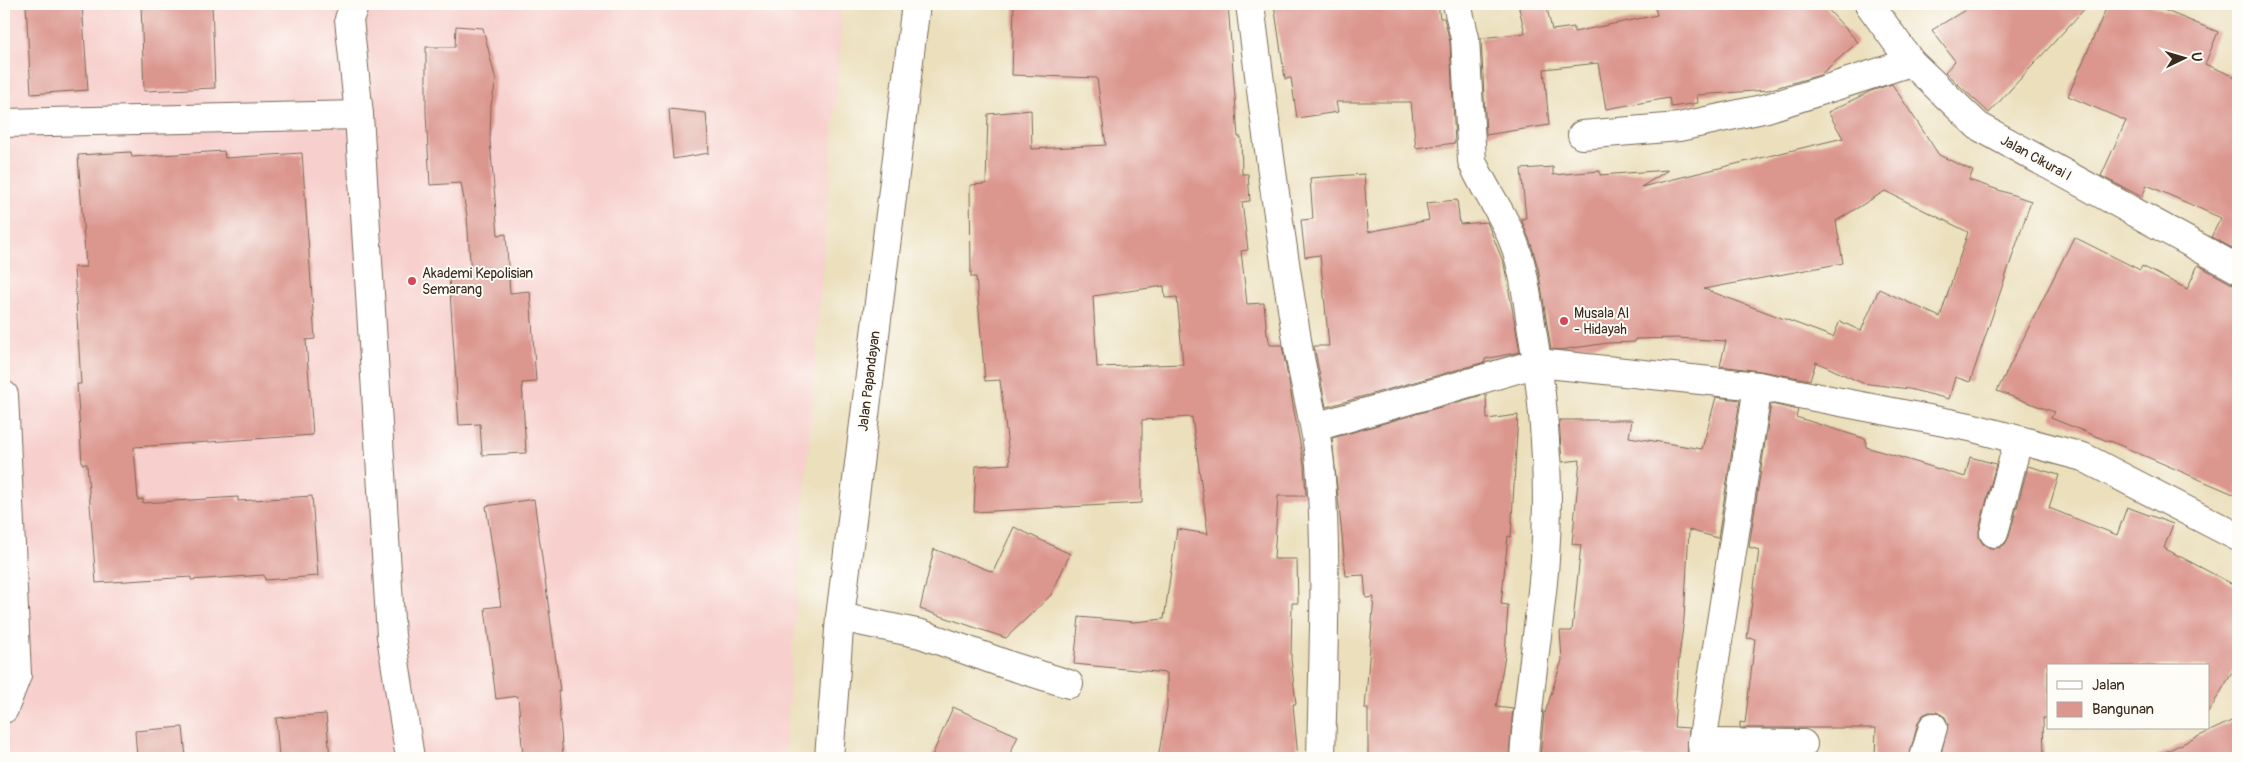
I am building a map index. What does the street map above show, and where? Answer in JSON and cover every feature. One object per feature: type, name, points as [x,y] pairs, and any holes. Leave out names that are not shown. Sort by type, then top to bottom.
[{"type":"street","points":[[355,4],[349,19],[359,115],[391,636],[410,758]]},
{"type":"street","name":"Jalan Papandayan","points":[[829,758],[840,617],[916,4]]},
{"type":"street","points":[[1250,4],[1271,174],[1297,342],[1315,427],[1320,465],[1325,568],[1321,758]]},
{"type":"street","points":[[1457,4],[1465,38],[1472,161],[1480,180],[1513,238],[1524,285],[1538,363],[1546,436],[1545,559],[1526,719],[1524,758]]},
{"type":"street","name":"Jalan Cikurai I","points":[[1869,4],[1911,62],[1978,126],[2238,269]]},
{"type":"street","points":[[1582,135],[1679,127],[1767,108],[1911,62]]},
{"type":"street","points":[[4,123],[359,115]]},
{"type":"street","points":[[1315,427],[1538,363],[1758,386],[1970,428],[2083,458],[2238,537]]},
{"type":"street","points":[[1758,386],[1702,751],[1804,744]]},
{"type":"street","points":[[4,395],[17,675],[4,709]]},
{"type":"street","points":[[1994,533],[2018,440]]},
{"type":"street","points":[[840,617],[921,634],[1008,665],[1069,684]]},
{"type":"street","points":[[1924,758],[1933,727]]},
{"type":"shaded area","name":"Akademi Kepolisian Semarang","points":[[4,4],[840,4],[841,34],[784,758],[4,758]]},
{"type":"building","points":[[26,4],[82,4],[88,90],[31,94]]},
{"type":"building","points":[[141,4],[212,4],[215,88],[144,91]]},
{"type":"building","points":[[1014,4],[1228,4],[1238,137],[1241,137],[1242,174],[1248,174],[1250,201],[1242,202],[1248,250],[1241,251],[1247,304],[1264,303],[1267,335],[1270,345],[1282,345],[1304,465],[1306,496],[1278,496],[1274,559],[1297,559],[1298,603],[1292,603],[1291,659],[1296,704],[1293,704],[1298,758],[1158,758],[1167,707],[1167,673],[1074,664],[1079,617],[1134,622],[1164,619],[1177,529],[1208,534],[1192,417],[1142,420],[1142,503],[974,512],[976,466],[1010,464],[1000,380],[985,381],[976,277],[971,277],[970,185],[986,184],[988,114],[1031,110],[1032,149],[1106,145],[1097,78],[1012,75]],"holes":[[[1164,286],[1165,298],[1177,297],[1183,364],[1097,367],[1093,296]]]},
{"type":"building","points":[[1274,4],[1438,4],[1440,18],[1444,18],[1450,42],[1455,143],[1416,148],[1411,102],[1336,102],[1338,112],[1297,118],[1291,78],[1285,79]]},
{"type":"building","points":[[1518,4],[1546,4],[1552,30],[1574,27],[1574,32],[1657,15],[1654,4],[1823,4],[1858,42],[1820,75],[1768,90],[1697,95],[1698,103],[1671,107],[1669,98],[1606,109],[1598,63],[1544,69],[1549,125],[1486,135],[1481,38],[1525,33]]},
{"type":"building","points":[[1975,4],[2089,4],[1989,113],[1945,72],[1955,61],[1932,30]]},
{"type":"building","points":[[2108,4],[2149,4],[2218,32],[2205,64],[2238,78],[2238,251],[2211,237],[2221,218],[2147,185],[2142,197],[2101,176],[2126,121],[2068,96]]},
{"type":"building","points":[[456,26],[483,28],[496,81],[491,105],[490,141],[498,235],[506,234],[510,293],[530,291],[536,382],[522,383],[526,453],[482,455],[480,424],[459,425],[449,277],[471,276],[467,216],[461,183],[430,185],[426,113],[426,47],[455,47]]},
{"type":"building","points":[[1892,84],[1939,155],[1973,171],[1969,180],[2031,201],[1970,382],[1955,377],[1949,399],[1909,389],[1862,383],[1816,362],[1810,380],[1720,366],[1726,341],[1677,338],[1635,339],[1635,342],[1608,343],[1560,350],[1551,349],[1538,268],[1521,219],[1526,218],[1521,169],[1553,167],[1553,175],[1600,171],[1600,175],[1668,170],[1641,187],[1843,138],[1828,112],[1871,91]],"holes":[[[1885,191],[1968,232],[1940,317],[1879,289],[1861,331],[1840,321],[1833,337],[1704,289],[1843,263],[1836,221]]]},
{"type":"building","points":[[669,109],[706,113],[709,153],[673,159]]},
{"type":"building","points":[[224,151],[225,158],[302,153],[315,339],[306,340],[313,435],[134,447],[138,500],[143,499],[143,503],[238,497],[238,501],[312,496],[318,576],[265,580],[264,575],[191,580],[191,577],[96,583],[87,464],[82,464],[77,384],[81,384],[74,267],[86,267],[78,155],[131,152],[132,157]]},
{"type":"building","points":[[1364,174],[1368,232],[1429,220],[1426,203],[1457,200],[1460,224],[1487,222],[1504,264],[1520,352],[1485,359],[1485,362],[1326,407],[1314,346],[1329,346],[1320,255],[1305,257],[1301,220],[1313,219],[1310,178]]},
{"type":"building","points":[[2074,237],[2140,270],[2142,266],[2187,289],[2198,265],[2230,283],[2238,285],[2238,496],[2051,418],[2054,412],[1997,391]]},
{"type":"building","points":[[1486,394],[1487,419],[1518,415],[1511,537],[1508,536],[1501,604],[1508,605],[1505,656],[1496,707],[1513,709],[1509,758],[1368,758],[1368,709],[1365,709],[1374,597],[1366,598],[1364,575],[1346,576],[1332,438]]},
{"type":"building","points":[[1716,397],[1740,400],[1718,538],[1689,530],[1684,619],[1674,727],[1689,728],[1687,758],[1555,756],[1554,758],[1540,758],[1544,712],[1562,660],[1560,631],[1572,631],[1581,545],[1572,544],[1580,460],[1562,462],[1559,420],[1632,420],[1629,437],[1702,449]]},
{"type":"building","points":[[1771,404],[1798,410],[1796,417],[1866,439],[1866,447],[1965,477],[1970,457],[1996,464],[1979,530],[1979,538],[1983,544],[1990,548],[1999,548],[2005,544],[2009,537],[2028,466],[2059,475],[2049,508],[2117,535],[2127,507],[2173,524],[2164,548],[2238,587],[2238,663],[2210,710],[2210,664],[2047,664],[2047,718],[2043,718],[2044,758],[1940,758],[1948,724],[1945,717],[1937,712],[1929,712],[1923,715],[1918,722],[1909,758],[1875,758],[1876,728],[1740,728],[1740,722],[1745,723],[1755,639],[1747,638],[1759,550],[1749,547]]},
{"type":"building","points":[[534,499],[560,691],[558,691],[563,758],[523,758],[518,696],[496,699],[485,608],[501,606],[486,506]]},
{"type":"building","points":[[1014,527],[1070,554],[1051,595],[1006,638],[920,609],[934,549],[993,572]]},
{"type":"building","points":[[953,707],[1018,736],[1008,758],[931,758]]},
{"type":"building","points":[[326,714],[330,758],[279,758],[276,718]]},
{"type":"building","points":[[2238,718],[2238,758],[2152,758]]},
{"type":"building","points":[[183,727],[186,758],[137,758],[135,731]]},
{"type":"place","name":"Akademi Kepolisian Semarang","points":[[412,281]]},
{"type":"place","name":"Musala Al - Hidayah","points":[[1564,321]]}]
